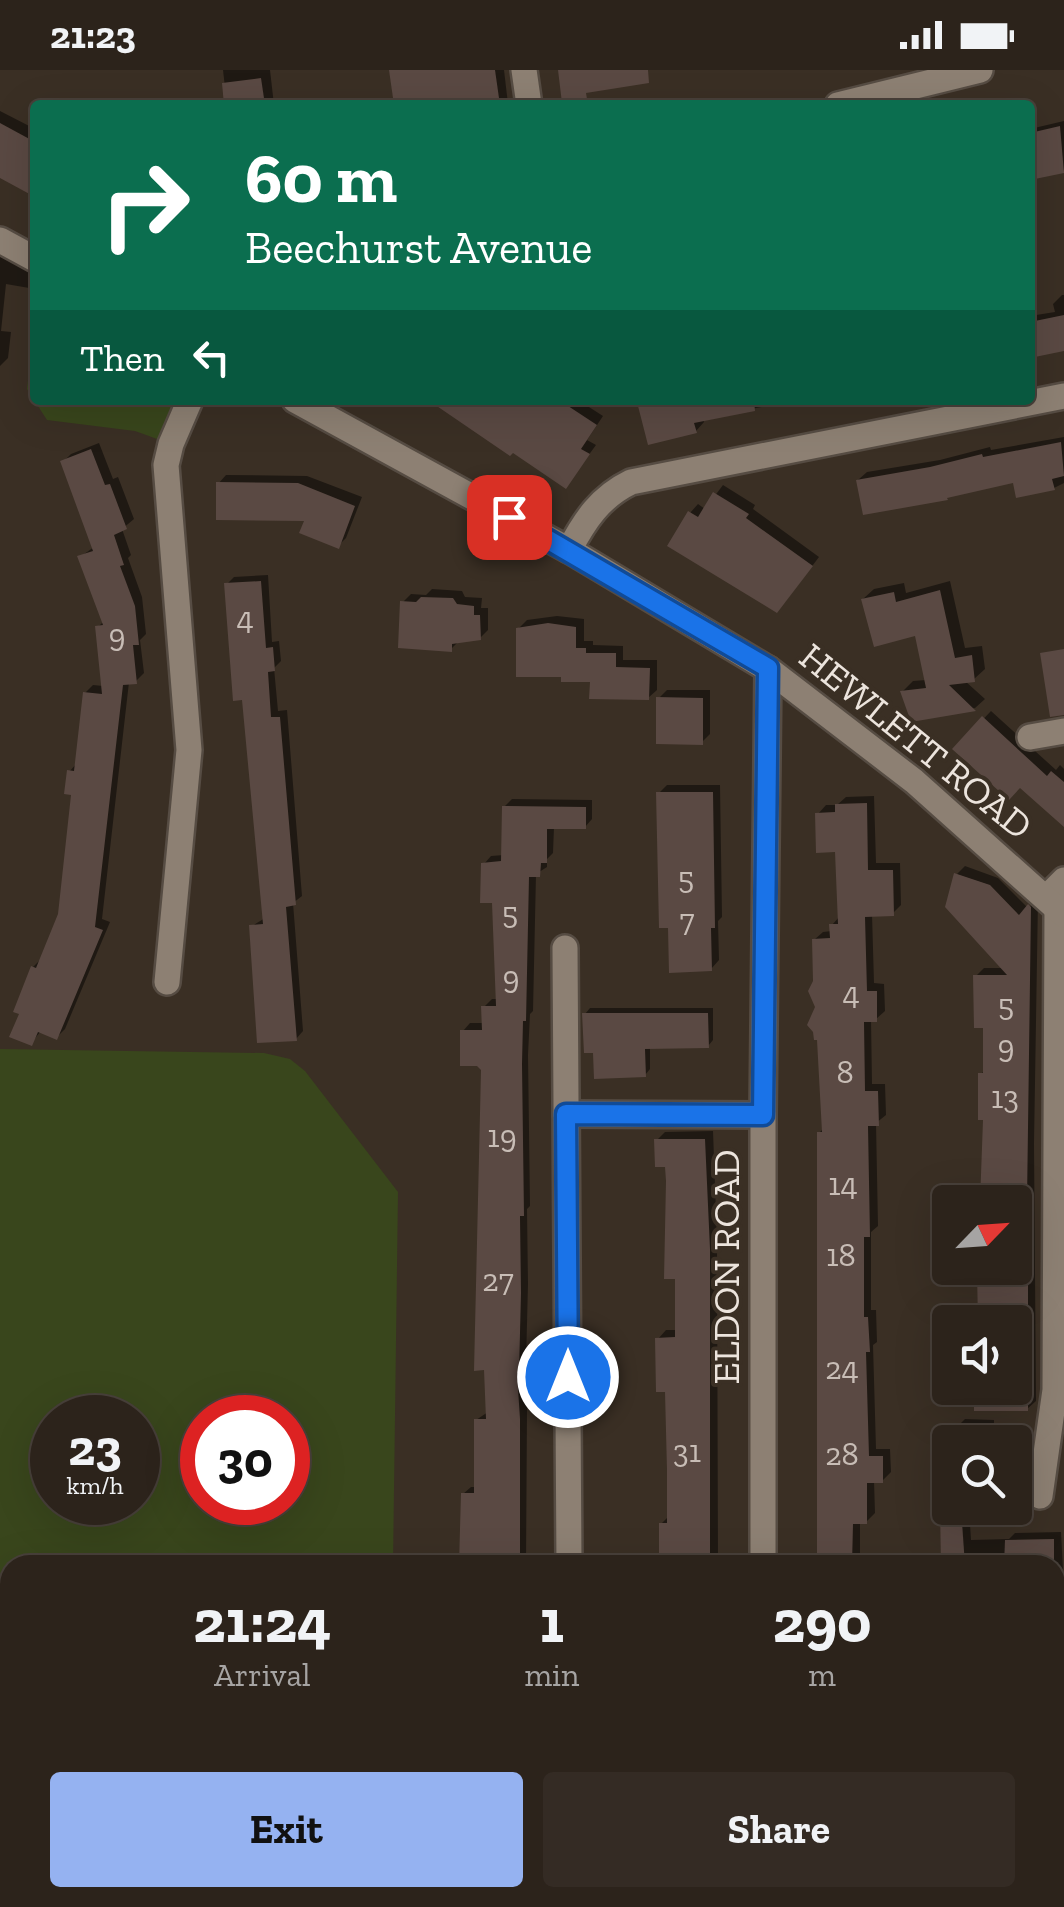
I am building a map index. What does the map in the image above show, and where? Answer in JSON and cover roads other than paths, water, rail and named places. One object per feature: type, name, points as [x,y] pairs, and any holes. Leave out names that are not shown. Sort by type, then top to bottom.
[{"type":"street","points":[[524,70],[528,100]]},
{"type":"street","points":[[858,100],[980,70]]},
{"type":"street","points":[[0,240],[30,256]]},
{"type":"street","points":[[1035,402],[1064,396]]},
{"type":"street","points":[[167,982],[189,750],[166,464],[188,405]]},
{"type":"street","name":"HEWLETT ROAD","points":[[303,405],[569,550],[768,668],[1058,900]]},
{"type":"street","points":[[569,550],[593,509],[631,482],[1019,405]]},
{"type":"street","name":"ELDON ROAD","points":[[763,1555],[768,668]]},
{"type":"street","points":[[1030,737],[1064,731]]},
{"type":"street","points":[[1040,1496],[1055,1390],[1058,900]]},
{"type":"street","points":[[565,948],[570,1555]]},
{"type":"street","points":[[566,1114],[763,1115]]}]
